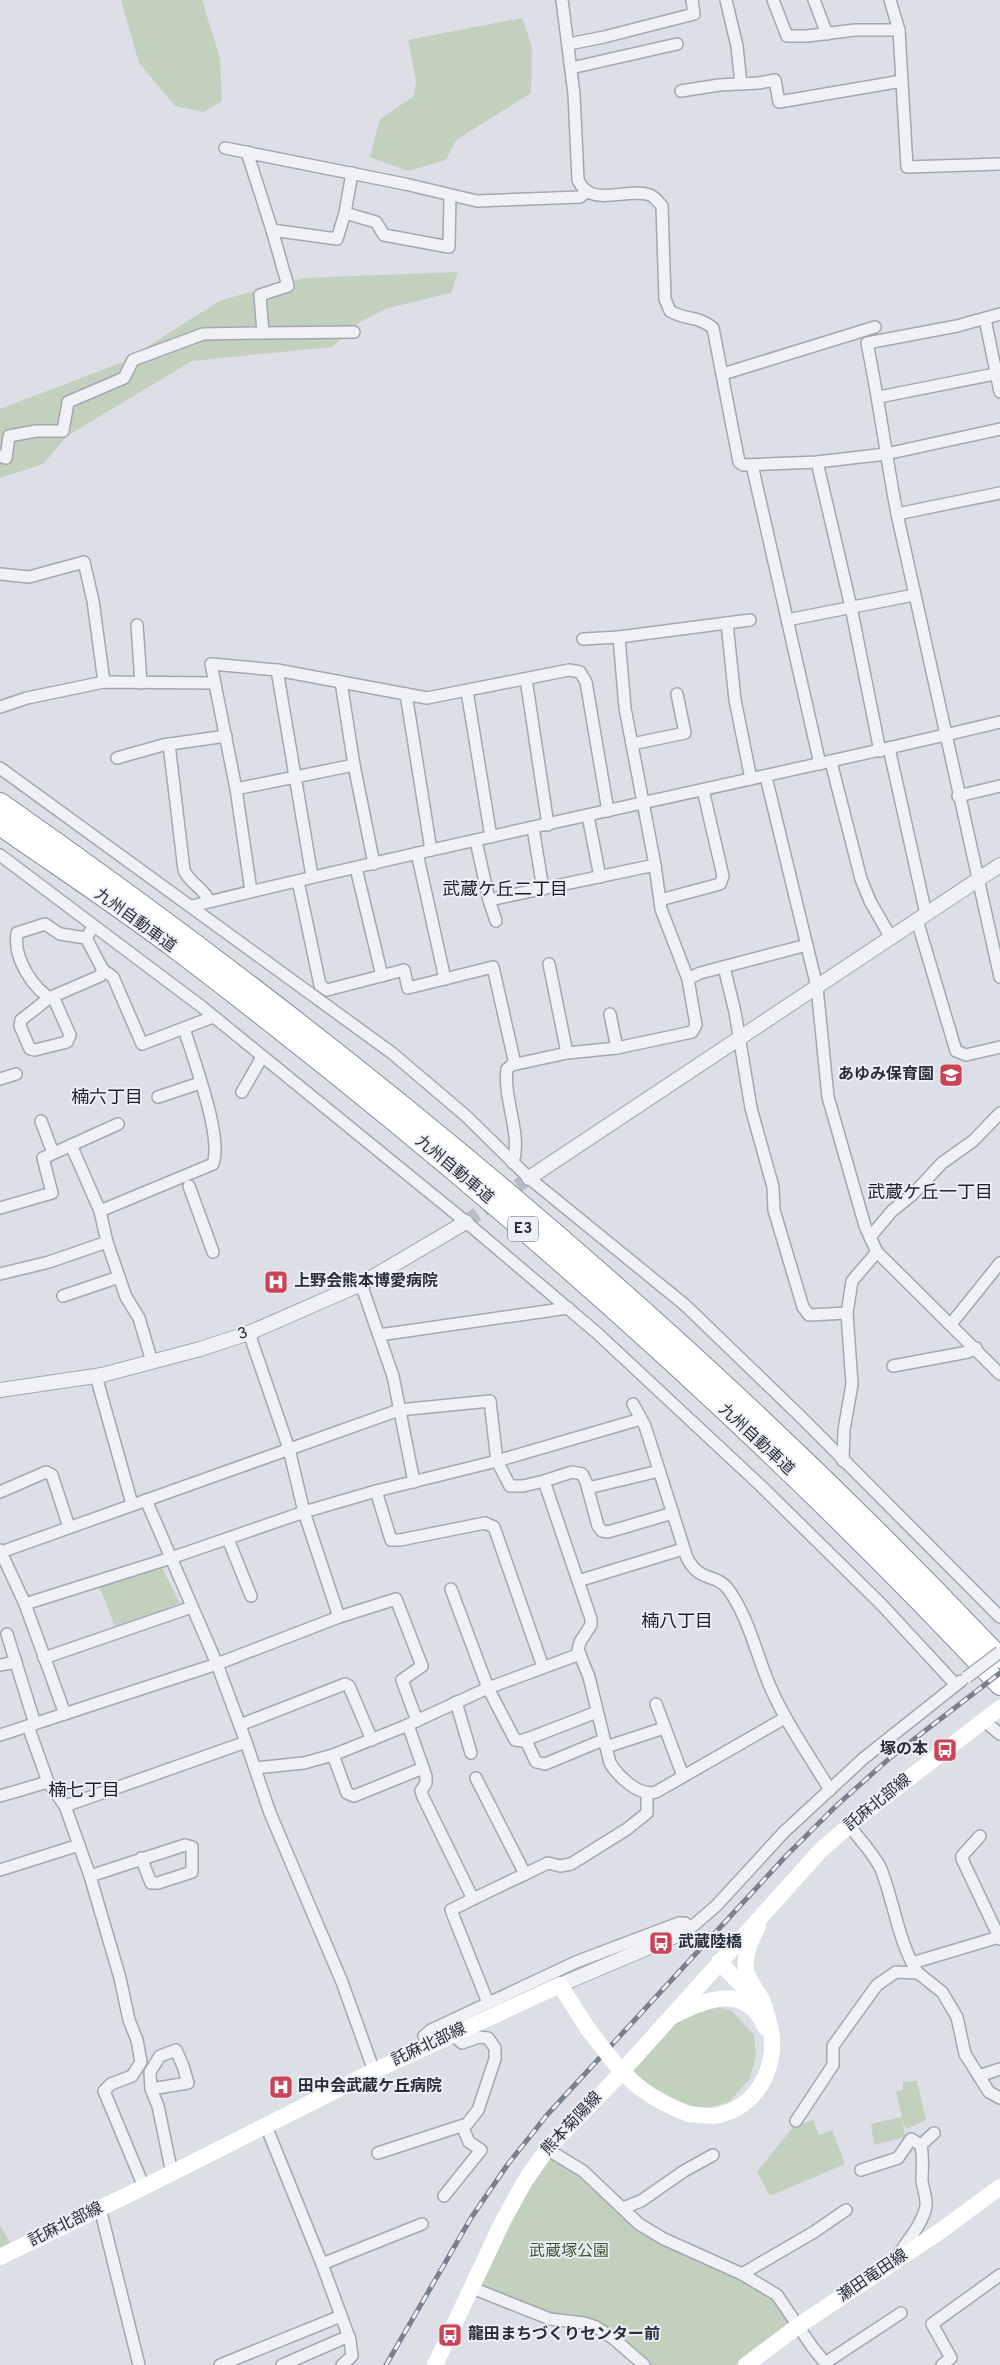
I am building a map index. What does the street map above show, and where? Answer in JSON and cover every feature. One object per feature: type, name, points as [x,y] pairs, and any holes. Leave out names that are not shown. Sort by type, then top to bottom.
[{"type":"highway","name":"九州自動車道","points":[[0,803],[128,892],[297,1020],[510,1194],[722,1382],[935,1590],[1000,1658]]},
{"type":"highway","name":"九州自動車道","points":[[0,825],[184,955],[384,1112],[503,1211],[765,1448],[934,1615],[1000,1685]]},
{"type":"main road","name":"託麻北部線","points":[[769,2023],[751,1994],[718,1962],[821,1850],[849,1825],[999,1709]]},
{"type":"main road","name":"託麻北部線","points":[[0,2257],[374,2071],[560,1985],[588,2029],[633,2084],[652,2098],[689,2114],[718,2115],[744,2103],[761,2086],[770,2064],[772,2037],[769,2023],[762,2000],[746,1971],[746,1956],[767,1909]]},
{"type":"main road","name":"熊本菊陽線","points":[[435,2365],[512,2205],[546,2149],[608,2086],[718,1962]]},
{"type":"main road","points":[[666,2020],[714,1998],[735,2000],[753,2010],[762,2021],[772,2054]]},
{"type":"main road","name":"瀬田竜田線","points":[[746,2365],[798,2326],[1000,2188]]},
{"type":"street","points":[[562,0],[569,44],[577,141],[576,167],[578,180],[582,190],[593,196],[638,194],[652,196],[662,206],[665,299],[670,311],[681,317],[703,320],[713,328],[739,462],[743,465],[817,462],[886,454],[1000,429]]},
{"type":"street","points":[[569,44],[623,33],[694,14],[692,0]]},
{"type":"street","points":[[726,0],[737,46],[741,84]]},
{"type":"street","points":[[773,0],[787,36],[827,34],[855,30],[899,30]]},
{"type":"street","points":[[814,0],[827,34]]},
{"type":"street","points":[[890,0],[899,30],[907,167],[1000,164]]},
{"type":"street","points":[[571,68],[677,44]]},
{"type":"street","points":[[681,90],[774,80],[779,102],[902,81]]},
{"type":"street","points":[[225,148],[352,173],[477,201],[580,197],[586,192]]},
{"type":"street","points":[[247,152],[288,286],[260,295],[263,333]]},
{"type":"street","points":[[272,230],[338,239],[352,173]]},
{"type":"street","points":[[345,213],[376,222],[384,235],[449,247],[450,195]]},
{"type":"street","points":[[1000,314],[985,319],[867,343],[879,397],[886,454],[897,514],[974,868],[979,879],[997,952],[1000,977]]},
{"type":"street","points":[[985,319],[998,374],[1000,392]]},
{"type":"street","points":[[723,374],[875,327]]},
{"type":"street","points":[[0,456],[6,458],[9,436],[36,431],[63,432],[68,402],[124,378],[133,360],[203,334],[354,332]]},
{"type":"street","points":[[879,397],[998,374]]},
{"type":"street","points":[[817,462],[921,917],[956,1051],[966,1055],[1000,1047]]},
{"type":"street","points":[[752,465],[788,620],[826,763],[861,879],[870,901],[891,938]]},
{"type":"street","points":[[897,514],[1000,493]]},
{"type":"street","points":[[0,574],[29,577],[84,562],[93,600],[104,682]]},
{"type":"street","points":[[788,620],[914,595]]},
{"type":"street","points":[[583,639],[619,637],[750,620]]},
{"type":"street","points":[[727,623],[735,700],[751,779]]},
{"type":"street","points":[[137,625],[141,683]]},
{"type":"street","points":[[513,1163],[516,1155],[505,1081],[507,1069],[515,1064],[567,1053],[617,1048],[692,1032],[696,1025],[687,985],[688,979],[663,919],[655,865],[625,708],[619,637]]},
{"type":"street","points":[[251,891],[236,789],[211,664],[277,670],[427,698],[569,670],[580,672],[584,676],[608,811]]},
{"type":"street","points":[[277,670],[312,876]]},
{"type":"street","points":[[526,679],[548,825]]},
{"type":"street","points":[[0,707],[27,698],[104,682],[214,683]]},
{"type":"street","points":[[341,682],[354,765],[374,864]]},
{"type":"street","points":[[467,691],[491,837]]},
{"type":"street","points":[[406,694],[431,850]]},
{"type":"street","points":[[632,744],[685,733],[677,694]]},
{"type":"street","points":[[192,906],[312,876],[356,868],[766,777],[1000,722]]},
{"type":"street","points":[[117,758],[169,744],[226,736]]},
{"type":"street","points":[[169,744],[184,870],[187,876],[205,892],[209,901]]},
{"type":"street","points":[[236,789],[354,765]]},
{"type":"street","points":[[0,768],[392,1053],[466,1116],[529,1178],[685,1305],[800,1416],[1000,1617]]},
{"type":"street","points":[[766,777],[817,987],[828,1097],[851,1180],[870,1236],[877,1252],[902,1279],[976,1348],[1000,1374]]},
{"type":"street","points":[[958,796],[1000,786]]},
{"type":"street","points":[[660,900],[720,884],[723,876],[704,790]]},
{"type":"street","points":[[588,816],[600,877]]},
{"type":"street","points":[[532,828],[544,889]]},
{"type":"street","points":[[476,841],[496,921]]},
{"type":"street","points":[[417,853],[445,979]]},
{"type":"street","points":[[2,859],[213,1016],[466,1222],[568,1308],[760,1485],[882,1605],[956,1685]]},
{"type":"street","points":[[490,900],[655,865]]},
{"type":"street","points":[[529,1178],[1000,865]]},
{"type":"street","points":[[356,868],[382,976]]},
{"type":"street","points":[[298,881],[320,985],[327,990],[404,970],[408,988],[493,967],[515,1064]]},
{"type":"street","points":[[86,938],[60,934],[45,924],[17,933],[16,941],[25,973],[49,998],[56,1001],[70,1035],[67,1042],[30,1049],[20,1026],[21,1020],[49,998],[100,976],[103,970]]},
{"type":"street","points":[[86,938],[94,926]]},
{"type":"street","points":[[86,938],[103,970],[112,977],[142,1044],[213,1016]]},
{"type":"street","points":[[688,979],[700,973],[724,966],[807,946]]},
{"type":"street","points":[[549,964],[567,1053]]},
{"type":"street","points":[[724,966],[735,1012],[751,1108],[773,1187],[774,1210],[803,1308],[809,1315],[847,1313]]},
{"type":"street","points":[[610,1014],[617,1048]]},
{"type":"street","points":[[100,1211],[214,1164],[216,1157],[214,1129],[184,1028]]},
{"type":"street","points":[[242,1092],[262,1057]]},
{"type":"street","points":[[0,1079],[16,1074]]},
{"type":"street","points":[[158,1097],[200,1083]]},
{"type":"street","points":[[870,1236],[892,1211],[913,1194],[942,1164],[973,1141],[1000,1113]]},
{"type":"street","points":[[41,1121],[53,1153]]},
{"type":"street","points":[[0,1208],[52,1193],[43,1158],[118,1124]]},
{"type":"street","points":[[71,1145],[100,1211],[107,1242],[119,1277],[126,1297],[139,1318],[152,1362]]},
{"type":"street","points":[[189,1186],[214,1252]]},
{"type":"street","name":"3","points":[[0,1390],[96,1376],[200,1349],[249,1332],[361,1284],[466,1222]]},
{"type":"street","points":[[0,1274],[49,1262],[107,1242]]},
{"type":"street","points":[[843,1461],[844,1430],[852,1384],[847,1313],[852,1281],[877,1252]]},
{"type":"street","points":[[952,1325],[1000,1263]]},
{"type":"street","points":[[63,1296],[119,1277]]},
{"type":"street","points":[[361,1284],[393,1376],[414,1482]]},
{"type":"street","points":[[378,1335],[568,1308]]},
{"type":"street","points":[[249,1332],[289,1449],[304,1512],[339,1617]]},
{"type":"street","points":[[893,1366],[968,1352],[976,1348]]},
{"type":"street","points":[[992,1365],[1000,1356]]},
{"type":"street","points":[[96,1376],[132,1504]]},
{"type":"street","points":[[65,1714],[25,1604],[1,1553],[132,1504],[399,1410],[490,1400],[497,1461],[510,1486],[523,1486],[576,1472],[584,1477],[598,1526],[602,1531],[608,1532],[673,1513]]},
{"type":"street","points":[[633,1404],[645,1426],[683,1549],[694,1571],[722,1583],[728,1589],[740,1611],[785,1718],[830,1790]]},
{"type":"street","points":[[25,1604],[171,1558],[304,1512],[376,1491],[497,1461],[641,1419]]},
{"type":"street","points":[[588,1488],[659,1471]]},
{"type":"street","points":[[0,1492],[46,1472],[52,1476],[69,1527]]},
{"type":"street","points":[[544,1480],[590,1618],[589,1629],[580,1642],[580,1654],[589,1677],[610,1763],[616,1773],[648,1793],[656,1792],[785,1718]]},
{"type":"street","points":[[376,1491],[391,1540],[400,1540],[485,1523],[491,1524],[494,1527],[543,1667]]},
{"type":"street","points":[[146,1500],[217,1664],[270,1813],[342,1982],[374,2071]]},
{"type":"street","points":[[228,1539],[251,1596]]},
{"type":"street","points":[[578,1581],[683,1549]]},
{"type":"street","points":[[452,1589],[488,1688],[514,1739],[520,1741],[597,1712]]},
{"type":"street","points":[[0,1735],[217,1664],[339,1617],[396,1599],[422,1666],[402,1680],[426,1779],[421,1792],[472,1899]]},
{"type":"street","points":[[44,1658],[192,1607]]},
{"type":"street","points":[[7,1634],[48,1782],[65,1806],[90,1876],[136,2040],[141,2062],[132,2076],[111,2084],[104,2091],[144,2187]]},
{"type":"street","points":[[560,1985],[688,1929],[716,1906],[784,1832],[864,1758],[1000,1652]]},
{"type":"street","points":[[255,1768],[304,1762],[333,1755],[412,1723],[488,1688],[580,1654]]},
{"type":"street","points":[[0,1666],[16,1662]]},
{"type":"street","points":[[240,1725],[345,1684],[348,1686],[372,1740]]},
{"type":"street","points":[[456,1702],[471,1754]]},
{"type":"street","points":[[656,1704],[683,1776]]},
{"type":"street","points":[[984,1720],[1000,1734]]},
{"type":"street","points":[[526,1739],[536,1762],[540,1764],[604,1743],[664,1728]]},
{"type":"street","points":[[65,1806],[246,1742]]},
{"type":"street","points":[[333,1755],[347,1793],[354,1796],[423,1768]]},
{"type":"street","points":[[476,1778],[525,1874]]},
{"type":"street","points":[[0,1796],[48,1782]]},
{"type":"street","points":[[488,2003],[451,1910],[548,1863],[565,1866],[600,1848],[647,1812],[648,1793]]},
{"type":"street","points":[[849,1825],[880,1866],[915,1968],[942,1992],[957,2017],[965,2054],[990,2092],[1000,2098]]},
{"type":"street","points":[[796,2121],[833,2064],[833,2046],[877,1985],[896,1972],[915,1968],[1000,1938],[962,1856],[980,1836]]},
{"type":"street","points":[[0,1870],[79,1845]]},
{"type":"street","points":[[90,1876],[141,1858],[188,1845],[192,1847],[192,1872],[158,1884],[151,1883],[141,1858]]},
{"type":"street","points":[[428,2045],[424,2036],[431,2030],[576,1962],[679,1922],[685,1922],[688,1929]]},
{"type":"street","points":[[378,2153],[467,2124],[478,2110],[495,2059],[495,2048],[488,2038],[479,2037],[462,2043],[452,2034]]},
{"type":"street","points":[[979,2076],[1000,2069]]},
{"type":"street","points":[[151,2089],[158,2106],[172,2173]]},
{"type":"street","points":[[266,2126],[322,2264],[348,2336],[352,2356],[342,2365]]},
{"type":"street","points":[[444,2196],[481,2150],[469,2142],[462,2126]]},
{"type":"street","points":[[921,2145],[934,2133]]},
{"type":"street","points":[[862,2170],[898,2158],[911,2140],[921,2145]]},
{"type":"street","points":[[893,2262],[922,2218],[926,2207],[926,2194],[922,2177],[925,2165],[921,2145]]},
{"type":"street","points":[[546,2149],[583,2170],[639,2224],[664,2239],[742,2274],[777,2295],[826,2364],[901,2313]]},
{"type":"street","points":[[623,2208],[641,2201],[684,2171],[713,2155]]},
{"type":"street","points":[[100,2208],[139,2365]]},
{"type":"street","points":[[742,2274],[814,2232],[846,2210]]},
{"type":"street","points":[[322,2264],[422,2224]]},
{"type":"street","points":[[942,2365],[951,2358],[932,2324],[1000,2275]]},
{"type":"street","points":[[472,2288],[550,2319],[584,2323],[596,2327],[614,2338],[644,2365]]},
{"type":"street","points":[[220,2365],[341,2316]]},
{"type":"street","points":[[282,2365],[348,2336]]},
{"type":"green space","points":[[121,0],[202,0],[220,58],[222,101],[204,112],[175,106],[139,63]]},
{"type":"green space","points":[[522,18],[532,46],[531,93],[456,140],[446,160],[408,171],[370,157],[380,119],[414,96],[416,81],[408,40]]},
{"type":"green space","points":[[458,272],[451,293],[388,308],[360,322],[332,347],[192,361],[67,436],[43,464],[0,478],[0,409],[123,362],[221,300],[304,278]]},
{"type":"green space","points":[[161,1566],[180,1603],[116,1629],[99,1586]]},
{"type":"green space","points":[[707,2004],[732,2011],[754,2035],[756,2056],[749,2080],[729,2102],[699,2110],[667,2100],[629,2072],[670,2023]]},
{"type":"green space","points":[[917,2081],[926,2120],[906,2129],[903,2121],[905,2137],[874,2145],[871,2124],[902,2117],[896,2092],[903,2089],[903,2082]]},
{"type":"green space","points":[[813,2120],[819,2135],[832,2130],[845,2164],[770,2196],[757,2172],[793,2127]]},
{"type":"green space","name":"武蔵塚公園","points":[[547,2149],[639,2224],[777,2295],[798,2326],[746,2365],[644,2365],[596,2327],[550,2319],[472,2288]]},
{"type":"green space","points":[[0,2225],[10,2243],[0,2248]]},
{"type":"tunnel","points":[[466,1222],[529,1178]]},
{"type":"railway","points":[[386,2365],[471,2218],[508,2164],[547,2115],[785,1857],[836,1806],[891,1757],[1000,1673]]},
{"type":"place","name":"あゆみ保育園","points":[[951,1075]]},
{"type":"place","name":"上野会熊本博愛病院","points":[[276,1282]]},
{"type":"place","name":"塚の本","points":[[945,1750]]},
{"type":"place","name":"武蔵陸橋","points":[[661,1943]]},
{"type":"place","name":"田中会武蔵ケ丘病院","points":[[281,2087]]},
{"type":"place","name":"龍田まちづくりセンター前","points":[[450,2335]]},
{"type":"district","name":"武蔵ケ丘二丁目","points":[[505,890]]},
{"type":"district","name":"楠六丁目","points":[[107,1098]]},
{"type":"district","name":"武蔵ケ丘一丁目","points":[[930,1193]]},
{"type":"district","name":"楠八丁目","points":[[677,1622]]},
{"type":"district","name":"楠七丁目","points":[[84,1791]]}]
